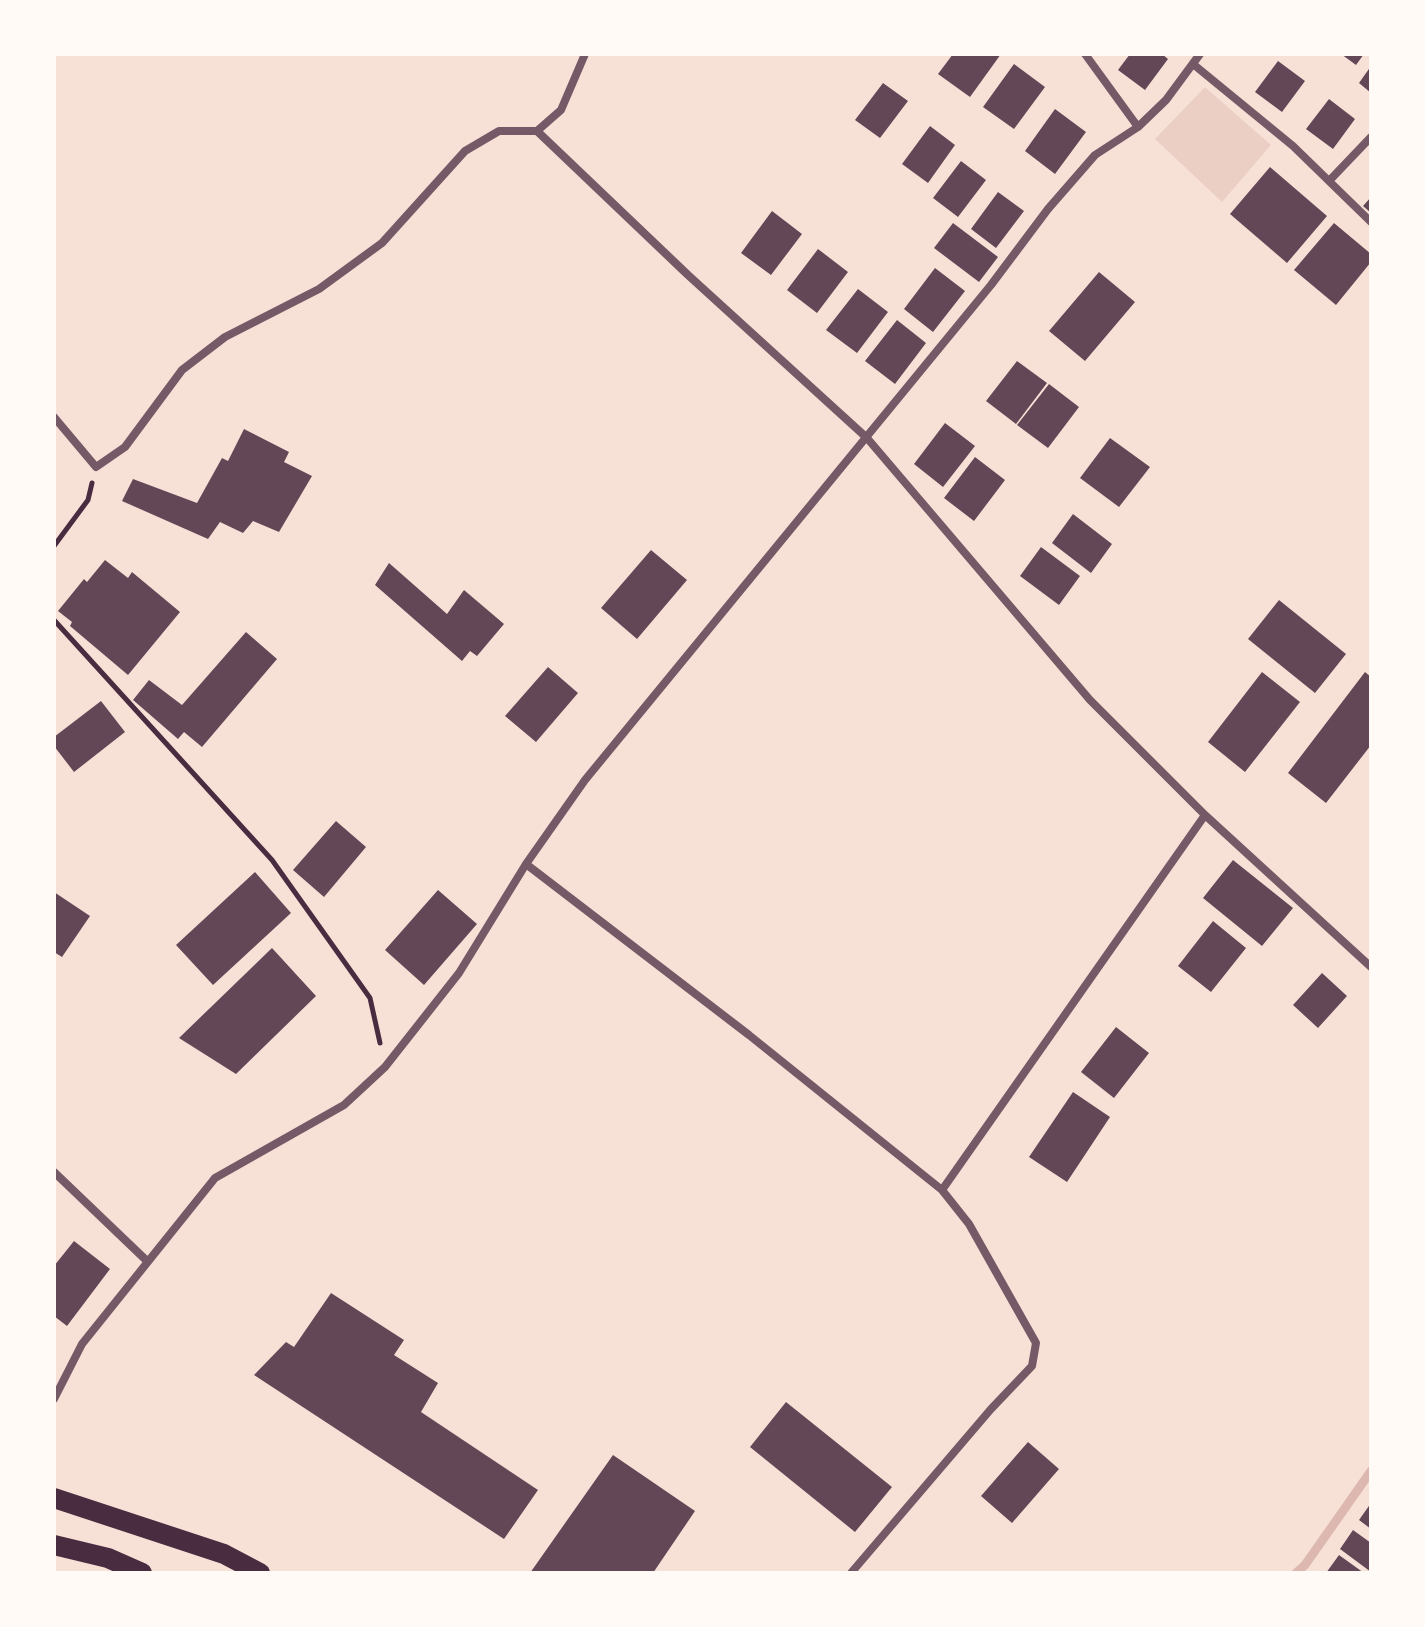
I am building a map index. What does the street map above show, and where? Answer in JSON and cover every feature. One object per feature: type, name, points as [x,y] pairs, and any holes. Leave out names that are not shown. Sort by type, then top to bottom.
[{"type":"main road","points":[[54,1498],[224,1554],[260,1573]]},
{"type":"main road","points":[[54,1545],[108,1558],[142,1573]]},
{"type":"street","points":[[54,417],[96,467],[125,447],[182,370],[225,337],[319,289],[382,243],[465,151],[499,131],[537,131],[561,110],[585,54]]},
{"type":"street","points":[[1085,54],[1138,127]]},
{"type":"street","points":[[54,1399],[82,1344],[215,1178],[344,1105],[385,1067],[459,973],[526,864],[585,780],[867,438],[991,285],[1048,209],[1095,155],[1138,127],[1166,100],[1200,54]]},
{"type":"street","points":[[1193,64],[1293,146],[1371,222]]},
{"type":"street","points":[[537,131],[688,275],[867,438],[1090,700],[1205,815],[1371,967]]},
{"type":"street","points":[[1329,181],[1371,137]]},
{"type":"street","points":[[942,1190],[1205,815]]},
{"type":"street","points":[[526,864],[749,1035],[942,1190],[969,1224],[1036,1343],[1032,1366],[991,1409],[851,1573]]},
{"type":"street","points":[[54,1172],[147,1261]]},
{"type":"path","points":[[54,546],[88,500],[96,467]]},
{"type":"path","points":[[54,620],[272,860],[370,998],[385,1067]]},
{"type":"shaded area","points":[[1205,87],[1271,145],[1222,202],[1155,139]]},
{"type":"building","points":[[953,54],[1001,54],[970,97],[938,74]]},
{"type":"building","points":[[1130,54],[1162,54],[1168,59],[1145,90],[1118,70]]},
{"type":"building","points":[[1341,54],[1364,54],[1356,65]]},
{"type":"building","points":[[1278,61],[1305,81],[1282,112],[1255,92]]},
{"type":"building","points":[[1014,64],[1045,87],[1014,129],[983,107]]},
{"type":"building","points":[[1371,66],[1371,93],[1359,83]]},
{"type":"building","points":[[883,83],[908,101],[880,138],[855,120]]},
{"type":"building","points":[[1329,99],[1355,119],[1333,149],[1306,129]]},
{"type":"building","points":[[1055,109],[1086,132],[1055,174],[1025,151]]},
{"type":"building","points":[[930,126],[955,145],[928,183],[902,164]]},
{"type":"building","points":[[961,161],[986,180],[958,217],[933,198]]},
{"type":"building","points":[[1270,167],[1327,216],[1287,263],[1230,214]]},
{"type":"building","points":[[998,192],[1024,211],[996,248],[971,229]]},
{"type":"building","points":[[1371,197],[1371,213],[1363,206]]},
{"type":"building","points":[[772,211],[802,234],[771,275],[741,253]]},
{"type":"building","points":[[953,223],[998,257],[979,282],[934,248]]},
{"type":"building","points":[[1334,223],[1371,254],[1371,262],[1336,305],[1294,270]]},
{"type":"building","points":[[818,249],[848,272],[817,313],[787,290]]},
{"type":"building","points":[[935,268],[965,291],[933,332],[904,309]]},
{"type":"building","points":[[1099,272],[1135,302],[1085,361],[1049,331]]},
{"type":"building","points":[[858,289],[888,312],[857,353],[826,330]]},
{"type":"building","points":[[897,320],[926,343],[895,384],[865,361]]},
{"type":"building","points":[[1017,361],[1047,383],[1016,424],[986,401]]},
{"type":"building","points":[[1049,384],[1079,407],[1048,448],[1017,425]]},
{"type":"building","points":[[945,423],[975,446],[943,487],[914,464]]},
{"type":"building","points":[[244,429],[289,452],[284,462],[312,476],[279,532],[253,521],[243,533],[220,522],[208,539],[122,501],[133,479],[197,503],[222,458],[228,461]]},
{"type":"building","points":[[1110,438],[1150,467],[1119,507],[1080,478]]},
{"type":"building","points":[[975,457],[1005,480],[974,521],[944,498]]},
{"type":"building","points":[[1073,514],[1112,544],[1091,573],[1052,543]]},
{"type":"building","points":[[1041,547],[1080,576],[1059,605],[1020,576]]},
{"type":"building","points":[[651,550],[687,580],[637,639],[601,608]]},
{"type":"building","points":[[105,560],[128,578],[132,572],[180,612],[128,675],[70,626],[72,622],[58,611],[84,579],[87,582]]},
{"type":"building","points":[[389,563],[447,614],[464,590],[504,624],[477,656],[470,651],[462,661],[375,585]]},
{"type":"building","points":[[1279,600],[1346,654],[1315,693],[1248,639]]},
{"type":"building","points":[[246,632],[277,659],[202,747],[184,732],[178,739],[133,700],[149,680],[182,705]]},
{"type":"building","points":[[548,667],[578,693],[536,742],[505,716]]},
{"type":"building","points":[[1262,672],[1300,702],[1245,772],[1208,742]]},
{"type":"building","points":[[1365,672],[1371,677],[1371,745],[1326,803],[1288,773]]},
{"type":"building","points":[[101,701],[125,732],[74,772],[54,746],[54,737]]},
{"type":"building","points":[[336,821],[366,847],[324,897],[293,870]]},
{"type":"building","points":[[1233,860],[1293,908],[1262,946],[1203,898]]},
{"type":"building","points":[[255,872],[291,913],[213,985],[176,945]]},
{"type":"building","points":[[438,890],[477,924],[424,985],[385,950]]},
{"type":"building","points":[[54,892],[90,916],[62,957],[54,952]]},
{"type":"building","points":[[1213,921],[1246,948],[1211,992],[1178,966]]},
{"type":"building","points":[[272,948],[316,996],[236,1074],[179,1038]]},
{"type":"building","points":[[1322,973],[1347,996],[1318,1028],[1293,1005]]},
{"type":"building","points":[[1116,1027],[1149,1053],[1114,1098],[1081,1072]]},
{"type":"building","points":[[1073,1092],[1110,1117],[1067,1182],[1029,1157]]},
{"type":"building","points":[[74,1241],[110,1269],[67,1326],[54,1316],[54,1266]]},
{"type":"building","points":[[331,1293],[404,1340],[394,1355],[438,1383],[421,1412],[538,1490],[504,1539],[254,1375],[286,1342],[294,1347]]},
{"type":"building","points":[[786,1402],[892,1487],[855,1532],[750,1447]]},
{"type":"building","points":[[1028,1442],[1059,1469],[1012,1523],[981,1496]]},
{"type":"building","points":[[613,1455],[695,1511],[653,1573],[530,1573]]},
{"type":"building","points":[[1371,1503],[1371,1529],[1359,1520]]},
{"type":"building","points":[[1353,1530],[1371,1543],[1371,1572],[1340,1549]]},
{"type":"building","points":[[1339,1555],[1364,1573],[1326,1573]]},
{"type":"waterway","points":[[1296,1573],[1305,1565],[1371,1471]]}]
